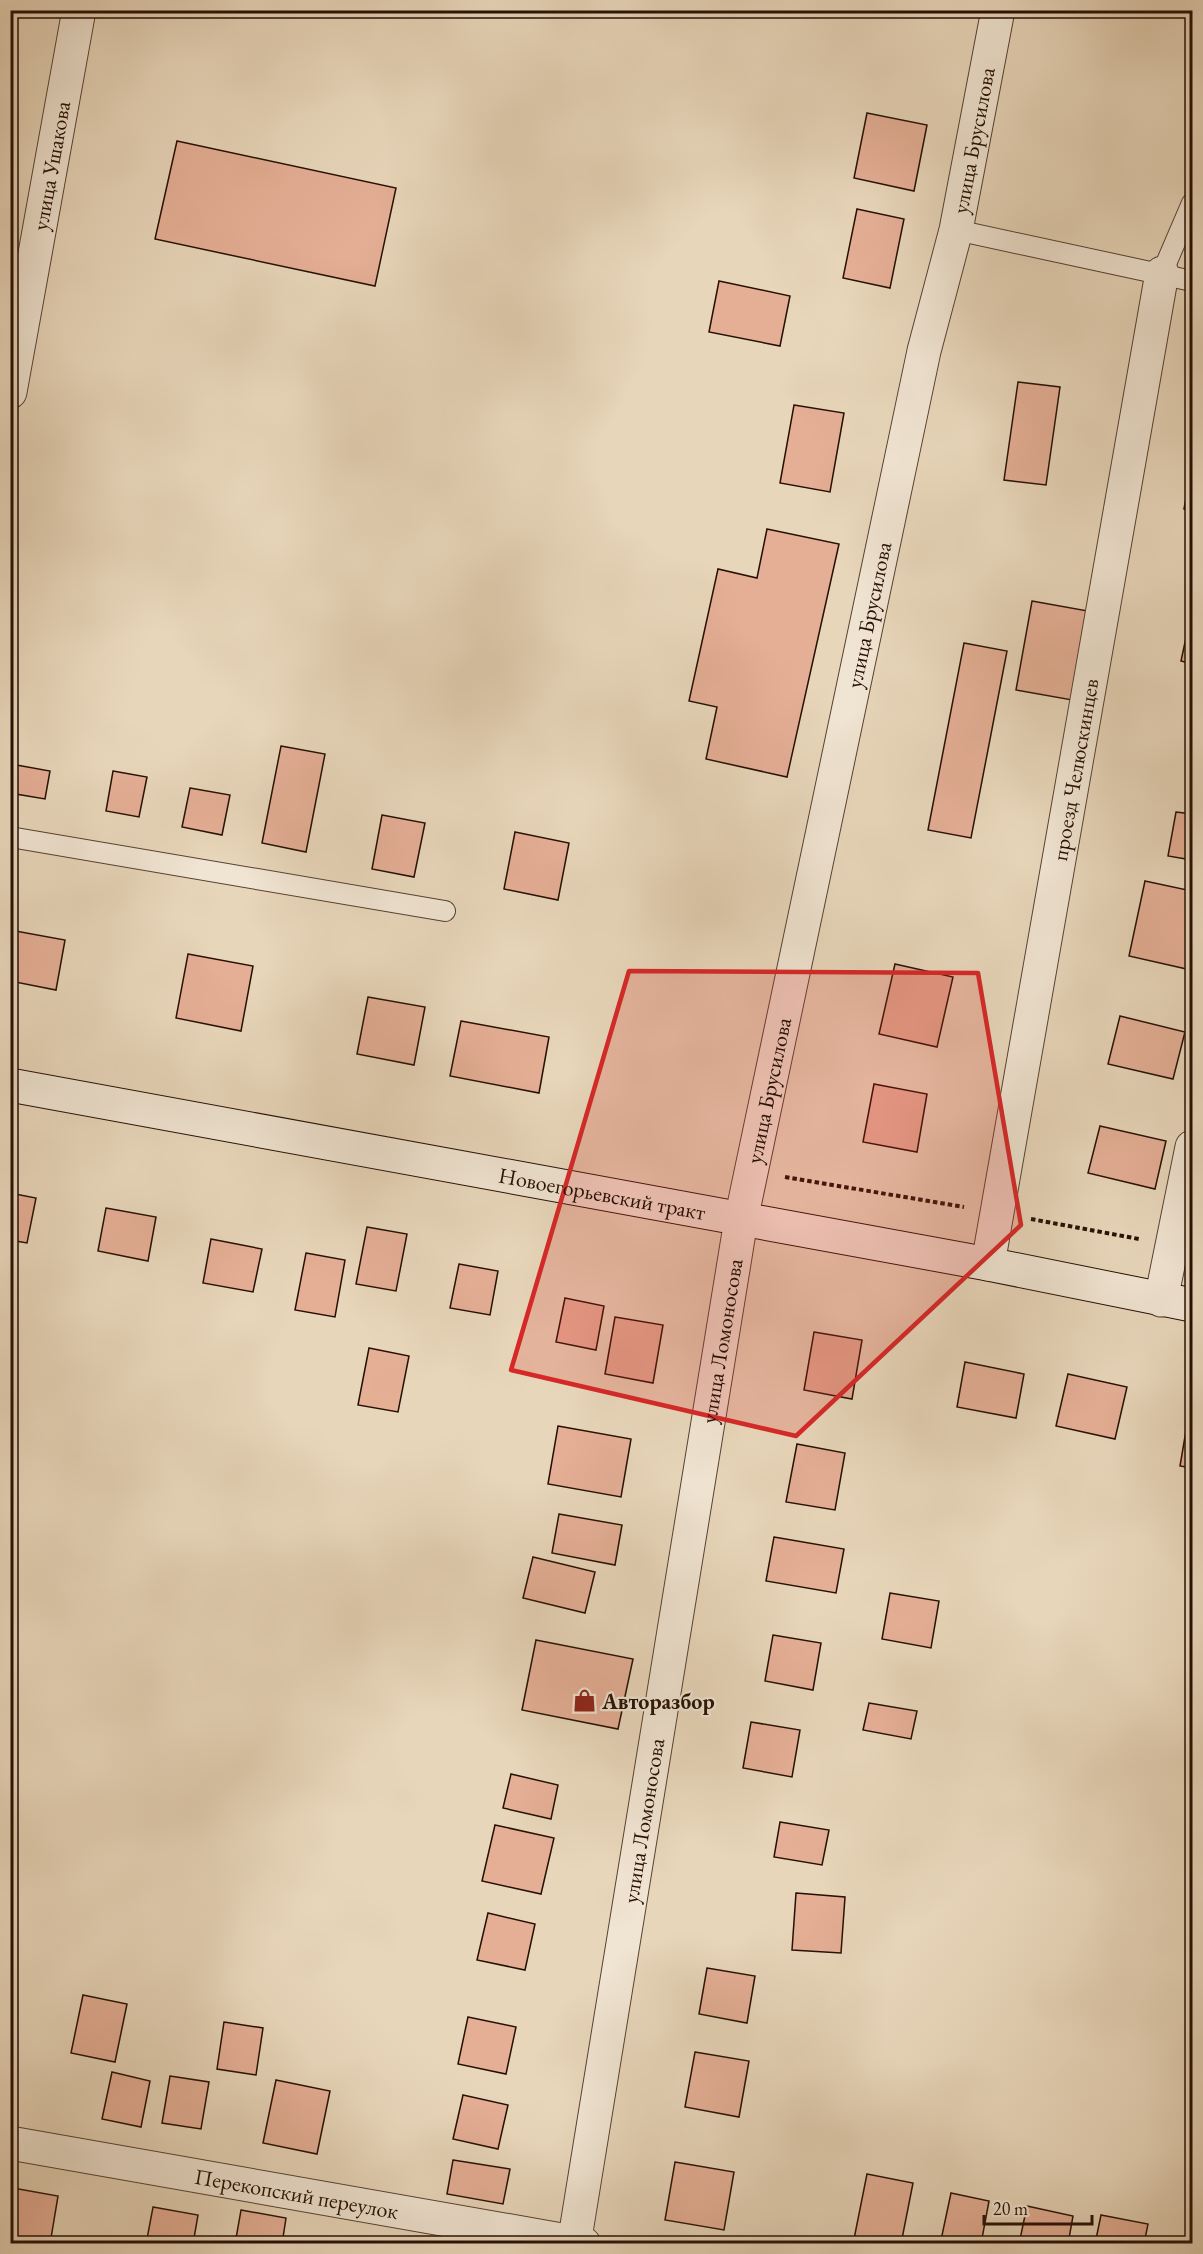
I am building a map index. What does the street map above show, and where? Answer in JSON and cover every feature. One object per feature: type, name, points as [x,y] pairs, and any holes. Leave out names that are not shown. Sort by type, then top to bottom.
[{"type":"street","name":"улица Ушакова","points":[[10,392],[79,10]]},
{"type":"street","name":"улица Брусилова","points":[[741,1220],[921,362],[956,230],[998,10]]},
{"type":"street","name":"проезд Челюскинцев","points":[[988,1264],[1177,277]]},
{"type":"street","name":"Новоегорьевский тракт","points":[[10,1085],[988,1264],[1192,1305]]},
{"type":"street","points":[[1161,1300],[1192,1147]]},
{"type":"street","name":"улица Ломоносова","points":[[577,2243],[741,1220]]},
{"type":"street","name":"Перекопский переулок","points":[[10,2142],[577,2243]]},
{"type":"lane","points":[[956,230],[1177,277],[1192,203]]},
{"type":"lane","points":[[10,837],[445,911]]},
{"type":"highlighted area","points":[[629,971],[978,973],[1021,1225],[796,1436],[511,1370]]},
{"type":"building","points":[[10,41],[15,42],[10,67]]},
{"type":"building","points":[[867,113],[927,125],[914,191],[854,178]]},
{"type":"building","points":[[177,141],[396,188],[375,286],[155,239]]},
{"type":"building","points":[[857,209],[904,219],[890,288],[843,278]]},
{"type":"building","points":[[719,281],[790,296],[780,346],[709,332]]},
{"type":"building","points":[[1018,382],[1060,387],[1046,485],[1004,480]]},
{"type":"building","points":[[794,405],[844,413],[830,492],[780,483]]},
{"type":"building","points":[[1192,466],[1192,511],[1184,509]]},
{"type":"building","points":[[767,529],[839,544],[787,777],[706,759],[717,707],[689,701],[718,569],[757,578]]},
{"type":"building","points":[[1032,601],[1088,611],[1072,700],[1016,690]]},
{"type":"building","points":[[1192,610],[1192,664],[1181,661]]},
{"type":"building","points":[[964,643],[1007,651],[971,838],[928,830]]},
{"type":"building","points":[[281,746],[325,754],[306,852],[262,843]]},
{"type":"building","points":[[11,764],[50,771],[45,799],[10,793]]},
{"type":"building","points":[[113,771],[147,777],[139,817],[106,811]]},
{"type":"building","points":[[190,788],[230,795],[222,835],[182,827]]},
{"type":"building","points":[[1176,812],[1192,814],[1192,860],[1168,856]]},
{"type":"building","points":[[382,815],[425,823],[414,877],[372,869]]},
{"type":"building","points":[[515,832],[569,843],[558,900],[504,889]]},
{"type":"building","points":[[1145,881],[1192,891],[1191,970],[1129,956]]},
{"type":"building","points":[[10,930],[65,940],[56,990],[10,981]]},
{"type":"building","points":[[188,954],[253,966],[241,1031],[176,1018]]},
{"type":"building","points":[[895,964],[953,977],[937,1047],[879,1034]]},
{"type":"building","points":[[368,997],[425,1007],[414,1065],[357,1054]]},
{"type":"building","points":[[1120,1016],[1185,1032],[1173,1079],[1108,1064]]},
{"type":"building","points":[[461,1021],[549,1037],[539,1093],[450,1076]]},
{"type":"building","points":[[874,1084],[927,1094],[917,1152],[863,1142]]},
{"type":"building","points":[[1100,1126],[1166,1141],[1155,1189],[1088,1173]]},
{"type":"building","points":[[10,1193],[36,1198],[27,1243],[10,1240]]},
{"type":"building","points":[[106,1208],[156,1217],[148,1261],[98,1251]]},
{"type":"building","points":[[367,1227],[407,1234],[396,1291],[356,1284]]},
{"type":"building","points":[[211,1239],[262,1249],[253,1292],[203,1283]]},
{"type":"building","points":[[306,1253],[345,1260],[335,1317],[295,1310]]},
{"type":"building","points":[[459,1264],[498,1271],[490,1315],[450,1308]]},
{"type":"building","points":[[565,1298],[604,1306],[596,1350],[556,1342]]},
{"type":"building","points":[[615,1317],[663,1325],[653,1383],[605,1374]]},
{"type":"building","points":[[814,1332],[862,1340],[852,1399],[804,1390]]},
{"type":"building","points":[[369,1348],[409,1356],[398,1412],[358,1405]]},
{"type":"building","points":[[965,1362],[1024,1374],[1016,1418],[957,1407]]},
{"type":"building","points":[[1068,1374],[1127,1387],[1115,1439],[1056,1426]]},
{"type":"building","points":[[1190,1407],[1192,1407],[1192,1468],[1180,1466]]},
{"type":"building","points":[[558,1426],[631,1439],[621,1497],[548,1484]]},
{"type":"building","points":[[797,1444],[845,1453],[835,1510],[786,1502]]},
{"type":"building","points":[[559,1514],[622,1525],[615,1565],[552,1553]]},
{"type":"building","points":[[774,1537],[844,1549],[836,1593],[766,1581]]},
{"type":"building","points":[[533,1557],[595,1572],[585,1613],[523,1598]]},
{"type":"building","points":[[890,1593],[939,1601],[931,1648],[882,1639]]},
{"type":"building","points":[[773,1635],[821,1643],[813,1690],[765,1681]]},
{"type":"building","points":[[536,1640],[633,1659],[618,1729],[522,1710]]},
{"type":"building","points":[[869,1703],[917,1711],[911,1739],[863,1730]]},
{"type":"building","points":[[751,1722],[800,1730],[792,1777],[743,1768]]},
{"type":"building","points":[[511,1774],[558,1785],[551,1819],[503,1808]]},
{"type":"building","points":[[780,1822],[829,1830],[822,1865],[774,1857]]},
{"type":"building","points":[[495,1825],[554,1838],[541,1894],[482,1881]]},
{"type":"building","points":[[796,1893],[845,1897],[841,1953],[792,1950]]},
{"type":"building","points":[[488,1913],[535,1924],[525,1970],[477,1960]]},
{"type":"building","points":[[707,1968],[755,1976],[747,2023],[699,2014]]},
{"type":"building","points":[[83,1995],[127,2004],[115,2062],[71,2053]]},
{"type":"building","points":[[468,2017],[516,2027],[506,2074],[458,2064]]},
{"type":"building","points":[[224,2022],[263,2028],[256,2075],[217,2069]]},
{"type":"building","points":[[695,2052],[749,2061],[739,2117],[685,2107]]},
{"type":"building","points":[[112,2072],[150,2081],[141,2127],[102,2119]]},
{"type":"building","points":[[170,2076],[209,2082],[201,2129],[162,2123]]},
{"type":"building","points":[[276,2080],[330,2091],[317,2154],[263,2143]]},
{"type":"building","points":[[463,2095],[508,2105],[498,2149],[453,2139]]},
{"type":"building","points":[[453,2160],[510,2169],[503,2204],[447,2194]]},
{"type":"building","points":[[675,2162],[734,2172],[724,2230],[665,2220]]},
{"type":"building","points":[[867,2174],[913,2183],[901,2244],[853,2244]]},
{"type":"building","points":[[13,2188],[58,2196],[50,2244],[10,2244]]},
{"type":"building","points":[[951,2193],[989,2201],[981,2244],[941,2240]]},
{"type":"building","points":[[1027,2206],[1073,2216],[1068,2244],[1019,2244]]},
{"type":"building","points":[[153,2207],[198,2215],[193,2244],[146,2244]]},
{"type":"building","points":[[241,2210],[286,2218],[282,2244],[235,2244]]},
{"type":"building","points":[[1101,2215],[1148,2224],[1144,2244],[1095,2244]]},
{"type":"building","points":[[445,2238],[474,2244],[444,2244]]},
{"type":"place","name":"Авторазбор","points":[[584,1701]]}]
